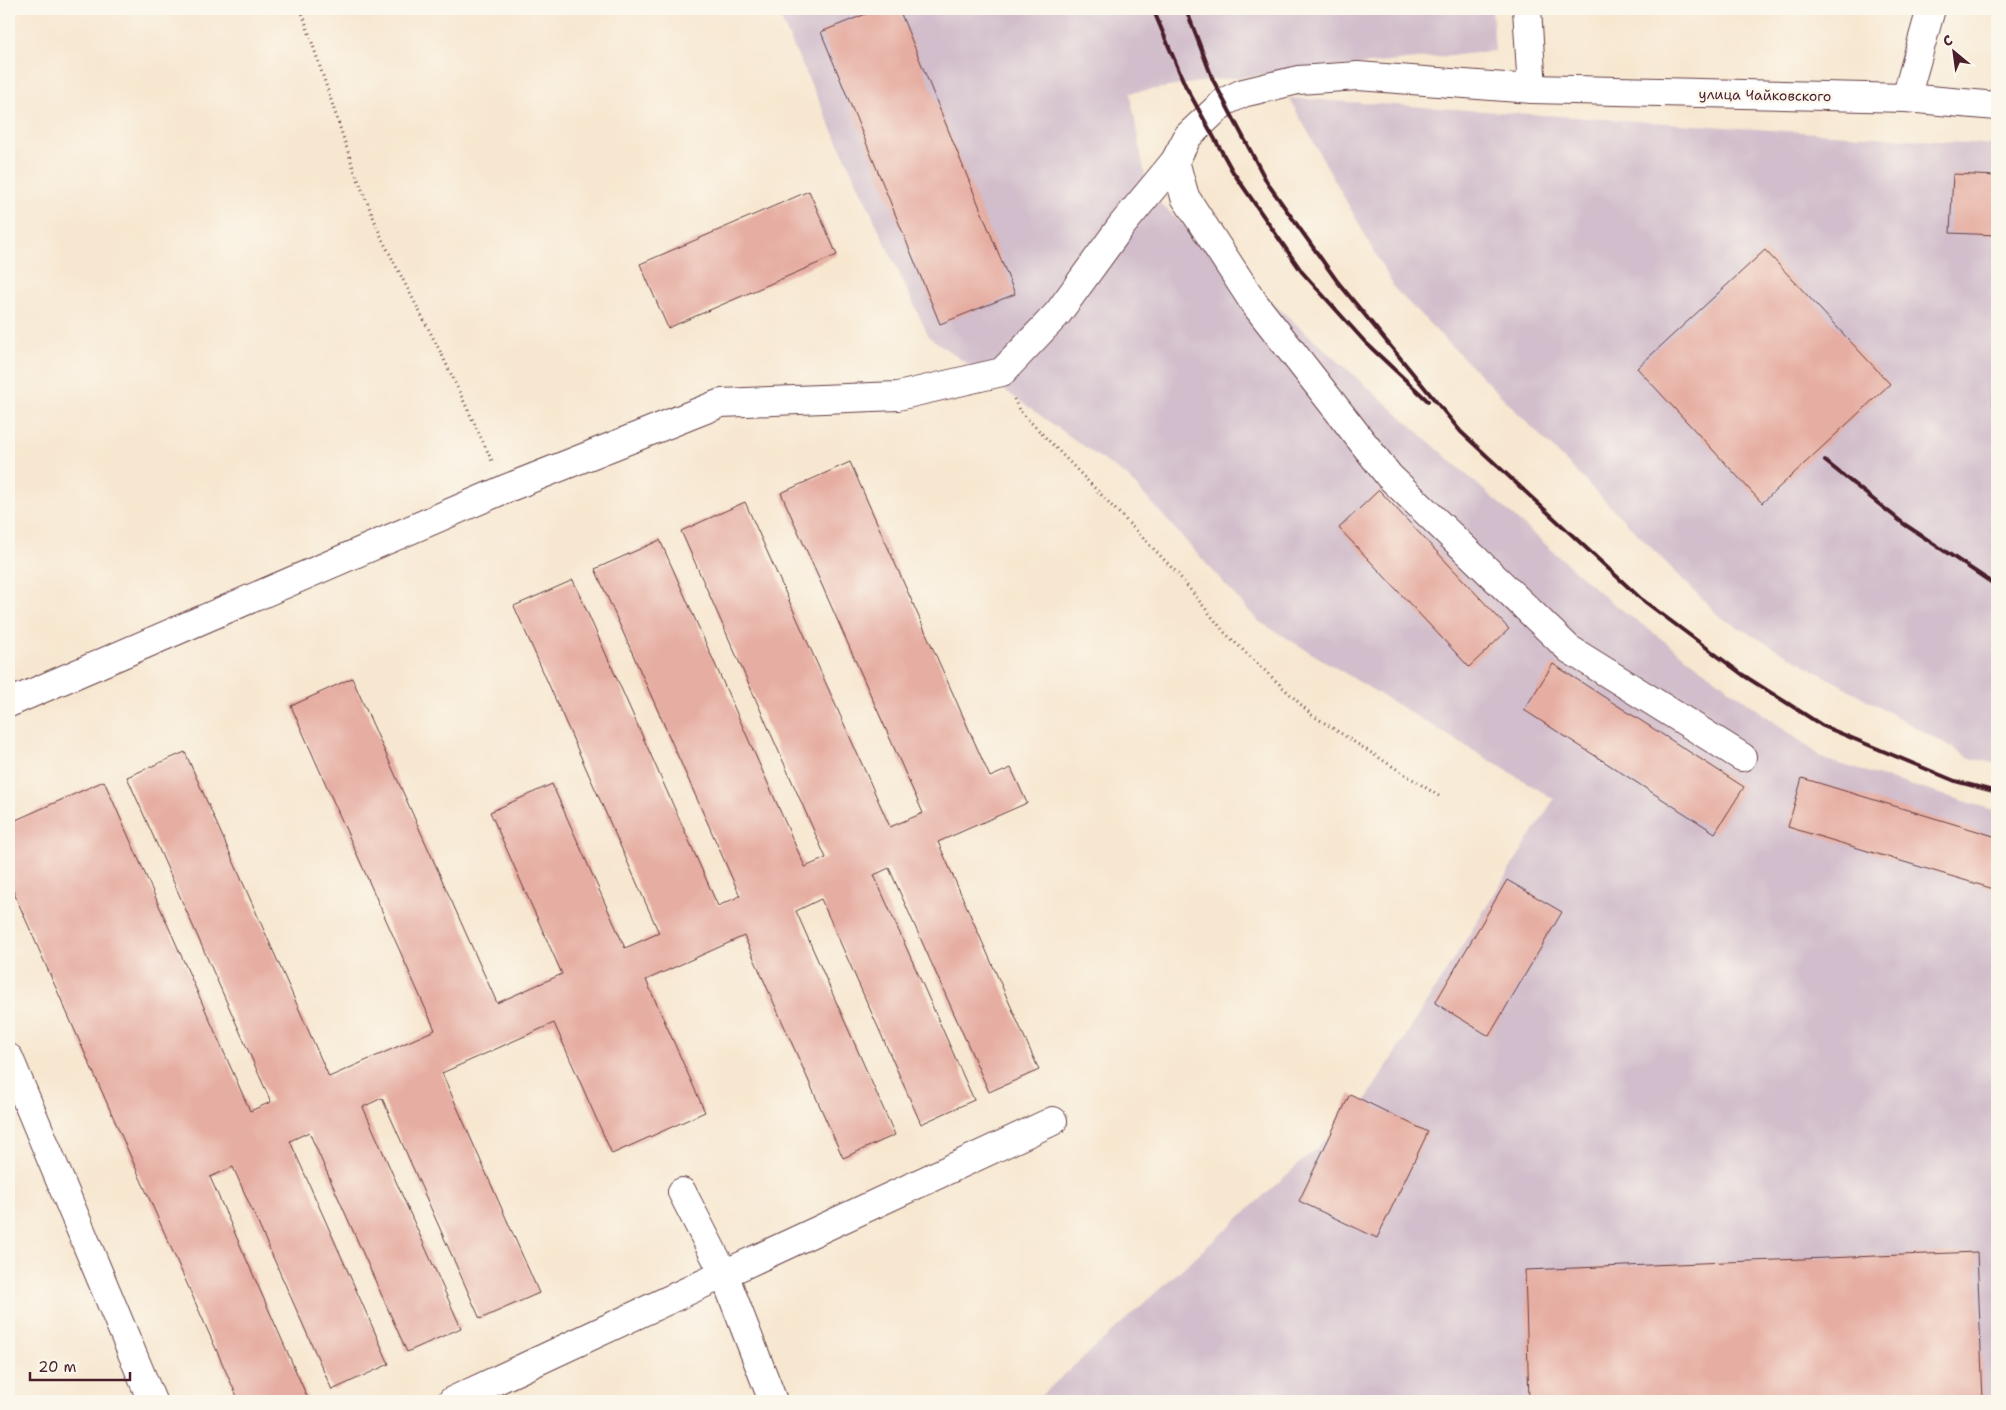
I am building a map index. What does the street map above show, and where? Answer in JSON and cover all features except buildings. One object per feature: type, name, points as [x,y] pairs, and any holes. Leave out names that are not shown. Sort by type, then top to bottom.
[{"type":"street","points":[[1527,9],[1532,89]]},
{"type":"street","points":[[1906,98],[1931,9]]},
{"type":"street","name":"улица Чайковского","points":[[1002,372],[1058,313],[1122,225],[1175,161],[1188,136],[1224,102],[1243,93],[1298,80],[1358,76],[1532,89],[1906,98],[1997,106]]},
{"type":"street","points":[[1175,161],[1185,196],[1254,303],[1389,476],[1569,649],[1742,757]]},
{"type":"street","points":[[9,703],[504,489],[721,402],[898,396],[1002,372]]},
{"type":"street","points":[[9,1058],[152,1401]]},
{"type":"street","points":[[452,1401],[1053,1121]]},
{"type":"street","points":[[682,1192],[724,1274],[773,1401]]},
{"type":"path","points":[[301,9],[353,167],[382,239],[442,355],[504,489]]},
{"type":"path","points":[[1002,372],[1020,410],[1177,574],[1224,632],[1312,715],[1442,798]]},
{"type":"shaded area","points":[[776,9],[1492,9],[1495,51],[1213,80],[1130,93],[1148,193],[1606,598],[1826,760],[1997,811],[1997,1401],[1035,1401],[1360,1109],[1554,799],[1258,621],[1129,478],[929,337]]},
{"type":"shaded area","points":[[1289,98],[1997,145],[1997,764],[1970,758],[1720,617],[1395,289]]},
{"type":"railway","points":[[1153,9],[1185,85],[1233,172],[1302,272],[1366,343],[1428,401]]},
{"type":"railway","points":[[1186,9],[1213,80],[1268,184],[1337,281],[1461,432],[1640,598],[1743,675],[1823,726],[1955,781],[1997,792]]},
{"type":"railway","points":[[1825,461],[1904,524],[1997,586]]}]
